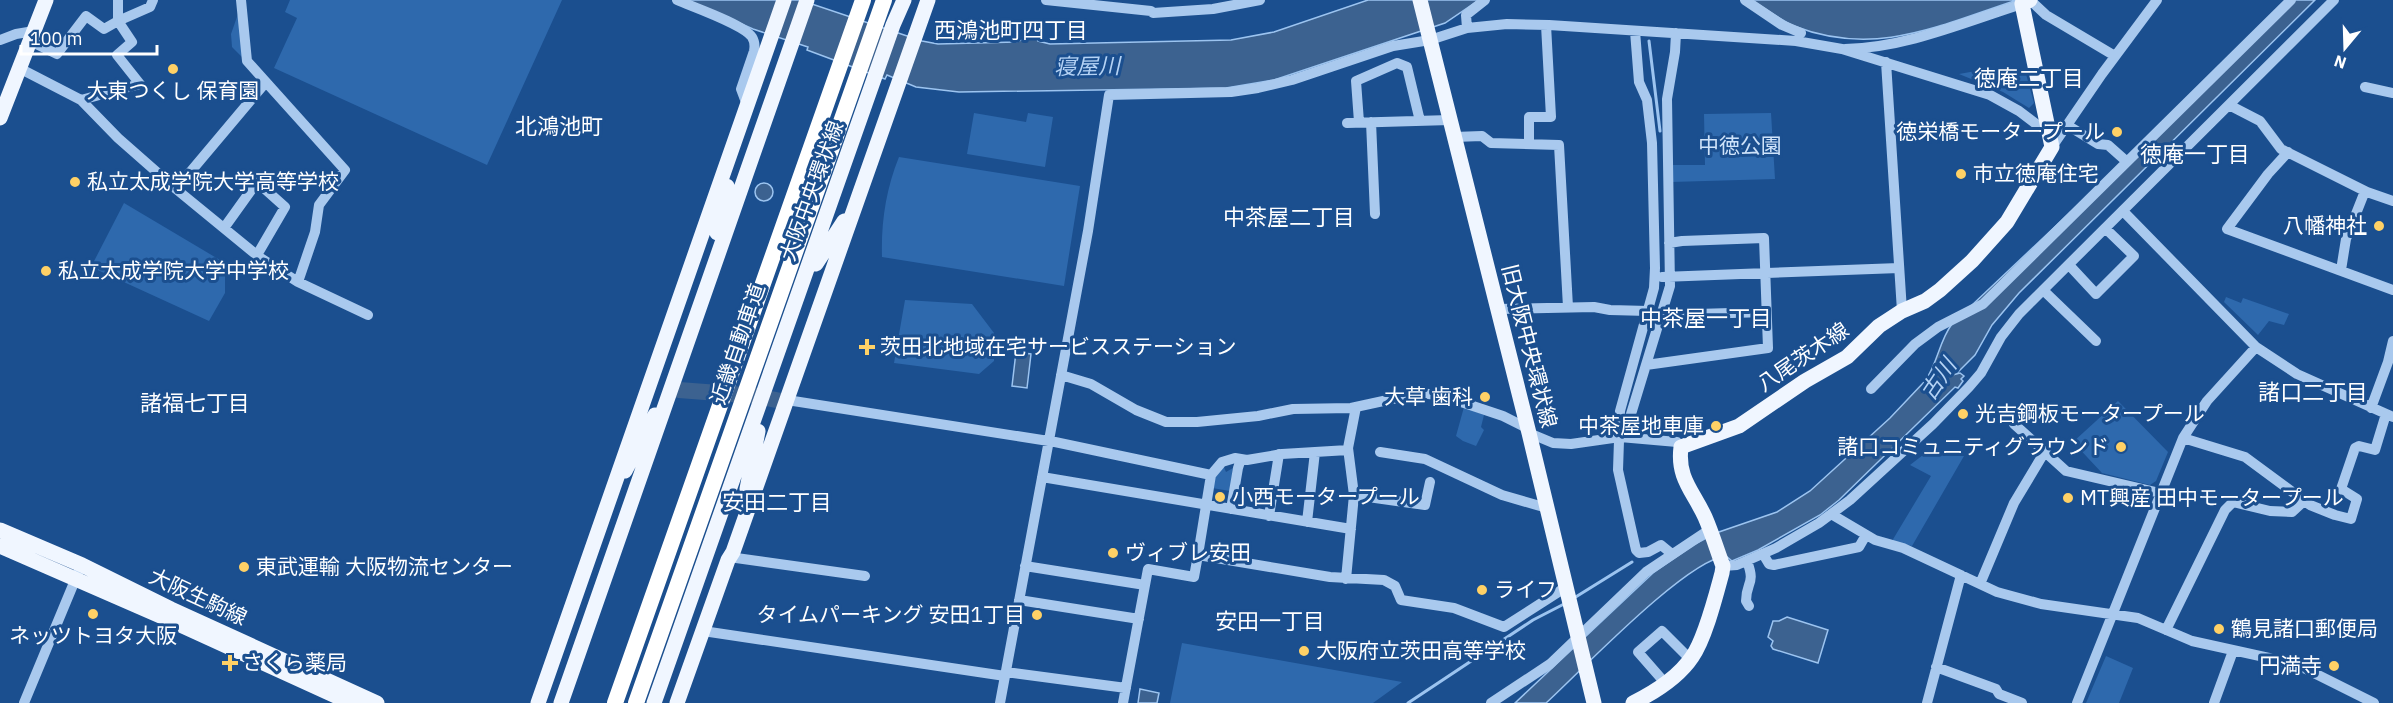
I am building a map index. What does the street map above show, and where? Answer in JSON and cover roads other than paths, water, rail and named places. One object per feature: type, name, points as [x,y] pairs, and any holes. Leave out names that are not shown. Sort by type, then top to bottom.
[{"type":"highway","name":"近畿自動車道","points":[[615,703],[863,0]]},
{"type":"highway","name":"近畿自動車道","points":[[636,703],[884,0]]},
{"type":"highway","points":[[846,106],[890,0]]},
{"type":"highway","points":[[606,703],[668,540],[690,490]]},
{"type":"main road","points":[[0,118],[5,91],[19,68],[46,0]]},
{"type":"main road","points":[[538,703],[784,0]]},
{"type":"main road","points":[[561,703],[807,0]]},
{"type":"main road","name":"大阪中央環状線","points":[[656,698],[893,25],[904,0]]},
{"type":"main road","points":[[677,703],[928,0]]},
{"type":"main road","name":"旧大阪中央環状線","points":[[1420,0],[1594,703]]},
{"type":"main road","points":[[2027,1],[2050,140]]},
{"type":"main road","points":[[710,275],[723,201],[750,114],[753,88]]},
{"type":"main road","name":"八尾茨木線","points":[[1681,447],[1739,426],[1805,381],[1847,357],[1861,346],[1879,326],[1902,311],[1925,301],[1972,261],[2007,222],[2050,140]]},
{"type":"main road","points":[[729,557],[728,550],[747,489],[758,429],[774,379],[782,341],[817,262],[857,201]]},
{"type":"main road","points":[[606,505],[668,393]]},
{"type":"main road","points":[[1633,703],[1666,684],[1691,660],[1707,620],[1721,562],[1705,517],[1685,484],[1680,456],[1681,447]]},
{"type":"main road","name":"大阪生駒線","points":[[0,530],[79,572],[351,703]]},
{"type":"main road","name":"大阪生駒線","points":[[0,546],[79,572],[171,609],[377,703]]},
{"type":"street","points":[[81,100],[140,84],[117,55],[132,42],[118,21],[118,0]]},
{"type":"street","points":[[0,40],[16,33],[32,36],[57,54],[86,16],[104,28],[150,7],[153,0]]},
{"type":"street","points":[[241,0],[247,61],[345,170],[319,205],[315,232],[298,282]]},
{"type":"street","points":[[677,0],[740,27],[752,37],[755,45],[741,89],[747,105]]},
{"type":"street","points":[[1046,0],[1152,5],[1153,13],[1214,9],[1260,0]]},
{"type":"street","points":[[1467,28],[1466,15],[1485,0]]},
{"type":"street","points":[[1745,0],[1782,25],[1801,33]]},
{"type":"street","points":[[1000,703],[1088,231],[1109,95],[1225,92],[1258,88],[1292,80],[1429,35],[1507,24],[1546,25],[1796,41],[1842,49],[1990,95],[2019,111],[2050,140],[2067,125],[2157,0]]},
{"type":"street","points":[[1871,389],[1915,345],[1938,327],[1983,304],[2291,0]]},
{"type":"street","points":[[1721,562],[1735,566],[1747,561],[1786,543],[1832,514],[1933,424],[1983,371],[2007,328],[2334,0]]},
{"type":"street","points":[[1842,49],[1882,44],[1930,33],[2027,1],[2046,15],[2115,56]]},
{"type":"street","points":[[1529,144],[1529,117],[1551,117],[1546,25]]},
{"type":"street","points":[[1625,420],[1624,394],[1655,278],[1652,143],[1647,100],[1639,82],[1635,31]]},
{"type":"street","points":[[1672,554],[1661,545],[1640,554],[1635,550],[1618,467],[1625,420],[1646,365],[1670,288],[1667,96],[1676,33]]},
{"type":"street","points":[[1886,62],[1902,311]]},
{"type":"street","points":[[1359,122],[1356,81],[1397,63],[1407,68],[1420,121]]},
{"type":"street","points":[[19,68],[81,100],[118,138],[257,255],[298,282],[368,315]]},
{"type":"street","points":[[176,189],[266,82]]},
{"type":"street","points":[[2365,87],[2393,93]]},
{"type":"street","points":[[2229,105],[2260,121],[2281,149],[2365,191],[2393,201]]},
{"type":"street","points":[[1347,123],[1450,120]]},
{"type":"street","points":[[1371,122],[1375,214]]},
{"type":"street","points":[[2067,125],[2098,144],[2108,145],[2127,161]]},
{"type":"street","points":[[1454,137],[1482,136],[1491,143],[1559,145],[1568,307]]},
{"type":"street","points":[[1652,143],[1667,142]]},
{"type":"street","points":[[2288,152],[2268,174],[2227,229],[2393,290]]},
{"type":"street","points":[[224,228],[257,182],[285,207],[257,255]]},
{"type":"street","points":[[2341,270],[2346,239],[2365,191]]},
{"type":"street","points":[[2123,211],[2256,347],[2297,374],[2390,416],[2375,450],[2355,448],[2341,489],[2357,499],[2351,519],[2335,515],[2304,501],[2245,458],[2183,438]]},
{"type":"street","points":[[2069,265],[2096,294],[2134,256],[2106,229]]},
{"type":"street","points":[[1646,365],[1768,348],[1764,238],[1669,243]]},
{"type":"street","points":[[1655,278],[1899,268]]},
{"type":"street","points":[[2043,290],[2096,341]]},
{"type":"street","points":[[1497,309],[1568,307],[1648,311]]},
{"type":"street","points":[[1662,315],[1766,312]]},
{"type":"street","points":[[2371,408],[2390,363],[2393,341]]},
{"type":"street","points":[[2077,703],[2183,438],[2207,401],[2256,347]]},
{"type":"street","points":[[1061,375],[1091,384],[1136,410],[1166,422],[1197,422],[1293,410],[1356,407],[1396,400],[1412,394],[1427,394],[1503,417],[1553,443],[1571,444],[1622,437],[1677,442],[1681,447]]},
{"type":"street","points":[[787,400],[1048,442],[1143,459],[1211,475]]},
{"type":"street","points":[[1346,579],[1354,495],[1348,450],[1356,407]]},
{"type":"street","points":[[2013,424],[2044,453],[2069,472],[2160,494]]},
{"type":"street","points":[[1123,703],[1148,569],[1194,577],[1211,475],[1222,462],[1234,458],[1348,450]]},
{"type":"street","points":[[1306,522],[1316,452]]},
{"type":"street","points":[[1380,452],[1425,459],[1502,495],[1547,508]]},
{"type":"street","points":[[1980,584],[2013,503],[2044,453]]},
{"type":"street","points":[[1269,516],[1279,454]]},
{"type":"street","points":[[1231,509],[1241,459]]},
{"type":"street","points":[[1042,477],[1351,529]]},
{"type":"street","points":[[1354,495],[1425,505],[1430,482]]},
{"type":"street","points":[[2166,630],[2230,504],[2239,502],[2270,511],[2292,512],[2304,501]]},
{"type":"street","points":[[1832,514],[1866,535],[1903,548],[1980,584],[2021,600],[2138,618],[2192,641],[2306,669],[2374,703]]},
{"type":"street","points":[[1491,703],[1550,664],[1643,575],[1710,531]]},
{"type":"street","points":[[1763,554],[1768,563],[1774,565],[1859,547],[1866,535]]},
{"type":"street","points":[[1198,555],[1346,579],[1387,581],[1395,586],[1401,600],[1454,608],[1504,627],[1566,587]]},
{"type":"street","points":[[729,557],[865,576]]},
{"type":"street","points":[[1747,561],[1752,576],[1746,596],[1749,606]]},
{"type":"street","points":[[1025,566],[1145,585]]},
{"type":"street","points":[[24,703],[79,572]]},
{"type":"street","points":[[1927,703],[1961,575]]},
{"type":"street","points":[[1019,600],[1139,619]]},
{"type":"street","points":[[1666,684],[1638,652],[1662,630],[1691,660]]},
{"type":"street","points":[[703,631],[1006,674],[1126,688]]},
{"type":"street","points":[[2214,703],[2233,651]]},
{"type":"street","points":[[1936,667],[1996,689],[1999,694],[2022,703]]},
{"type":"water","name":"寝屋川","points":[[687,0],[800,0],[922,41],[938,44],[1016,42],[1035,35],[1038,41],[1050,44],[1231,40],[1274,32],[1368,0],[1479,0],[1445,23],[1274,80],[1226,88],[959,92],[916,87],[887,75],[885,79],[807,50],[808,47],[753,29]]},
{"type":"water","points":[[1751,0],[2017,0],[1934,28],[1880,38],[1853,39],[1824,35],[1794,26]]},
{"type":"water","name":"古川","points":[[2295,0],[2315,0],[2019,293],[1992,325],[1975,355],[1956,374],[1960,373],[1964,376],[1958,388],[1955,387],[1839,500],[1820,515],[1758,550],[1732,561],[1726,556],[1708,562],[1686,576],[1634,619],[1546,703],[1515,703],[1653,573],[1695,544],[1716,533],[1777,512],[1810,491],[1890,418],[1925,381],[1952,324]]},
{"type":"water","points":[[764,183],[770,186],[773,192],[770,198],[764,201],[758,198],[755,192],[758,186]]},
{"type":"water","points":[[1016,352],[1031,354],[1027,388],[1012,386]]},
{"type":"water","points":[[1787,617],[1828,630],[1818,663],[1773,649],[1771,646],[1773,641],[1768,637],[1773,621]]},
{"type":"water","points":[[1140,689],[1159,693],[1157,703],[1138,703]]},
{"type":"waterway","points":[[1649,41],[1660,131]]},
{"type":"waterway","points":[[679,390],[758,396]]},
{"type":"waterway","points":[[771,399],[781,401]]},
{"type":"waterway","points":[[1574,598],[1632,562]]},
{"type":"waterway","points":[[1408,703],[1533,620],[1566,603]]},
{"type":"place","name":"大東つくし 保育園","points":[[173,69]]},
{"type":"place","name":"徳栄橋モータープール","points":[[2117,132]]},
{"type":"place","name":"市立徳庵住宅","points":[[1961,174]]},
{"type":"place","name":"私立太成学院大学高等学校","points":[[75,182]]},
{"type":"place","name":"八幡神社","points":[[2379,226]]},
{"type":"place","name":"私立太成学院大学中学校","points":[[46,271]]},
{"type":"place","name":"茨田北地域在宅サービスステーション","points":[[867,347]]},
{"type":"place","name":"大草 歯科","points":[[1485,397]]},
{"type":"place","name":"光吉鋼板モータープール","points":[[1963,414]]},
{"type":"place","name":"中茶屋地車庫","points":[[1716,426]]},
{"type":"place","name":"諸口コミュニティグラウンド","points":[[2121,447]]},
{"type":"place","name":"小西モータープール","points":[[1220,497]]},
{"type":"place","name":"MT興産 田中モータープール","points":[[2068,498]]},
{"type":"place","name":"ヴィブレ安田","points":[[1113,553]]},
{"type":"place","name":"東武運輸 大阪物流センター","points":[[244,567]]},
{"type":"place","name":"ライフ","points":[[1482,590]]},
{"type":"place","name":"ネッツトヨタ大阪","points":[[93,614]]},
{"type":"place","name":"タイムパーキング 安田1丁目","points":[[1037,615]]},
{"type":"place","name":"鶴見諸口郵便局","points":[[2219,629]]},
{"type":"place","name":"大阪府立茨田高等学校","points":[[1304,651]]},
{"type":"place","name":"さくら薬局","points":[[230,663]]},
{"type":"place","name":"円満寺","points":[[2334,666]]},
{"type":"district","name":"西鴻池町四丁目","points":[[1011,30]]},
{"type":"district","name":"徳庵二丁目","points":[[2029,78]]},
{"type":"district","name":"北鴻池町","points":[[559,126]]},
{"type":"district","name":"徳庵一丁目","points":[[2195,154]]},
{"type":"district","name":"中茶屋二丁目","points":[[1289,217]]},
{"type":"district","name":"中茶屋一丁目","points":[[1706,318]]},
{"type":"district","name":"諸口二丁目","points":[[2313,392]]},
{"type":"district","name":"諸福七丁目","points":[[195,403]]},
{"type":"district","name":"安田二丁目","points":[[777,502]]},
{"type":"district","name":"安田一丁目","points":[[1270,621]]},
{"type":"park label","name":"中徳公園","points":[[1740,146]]}]
